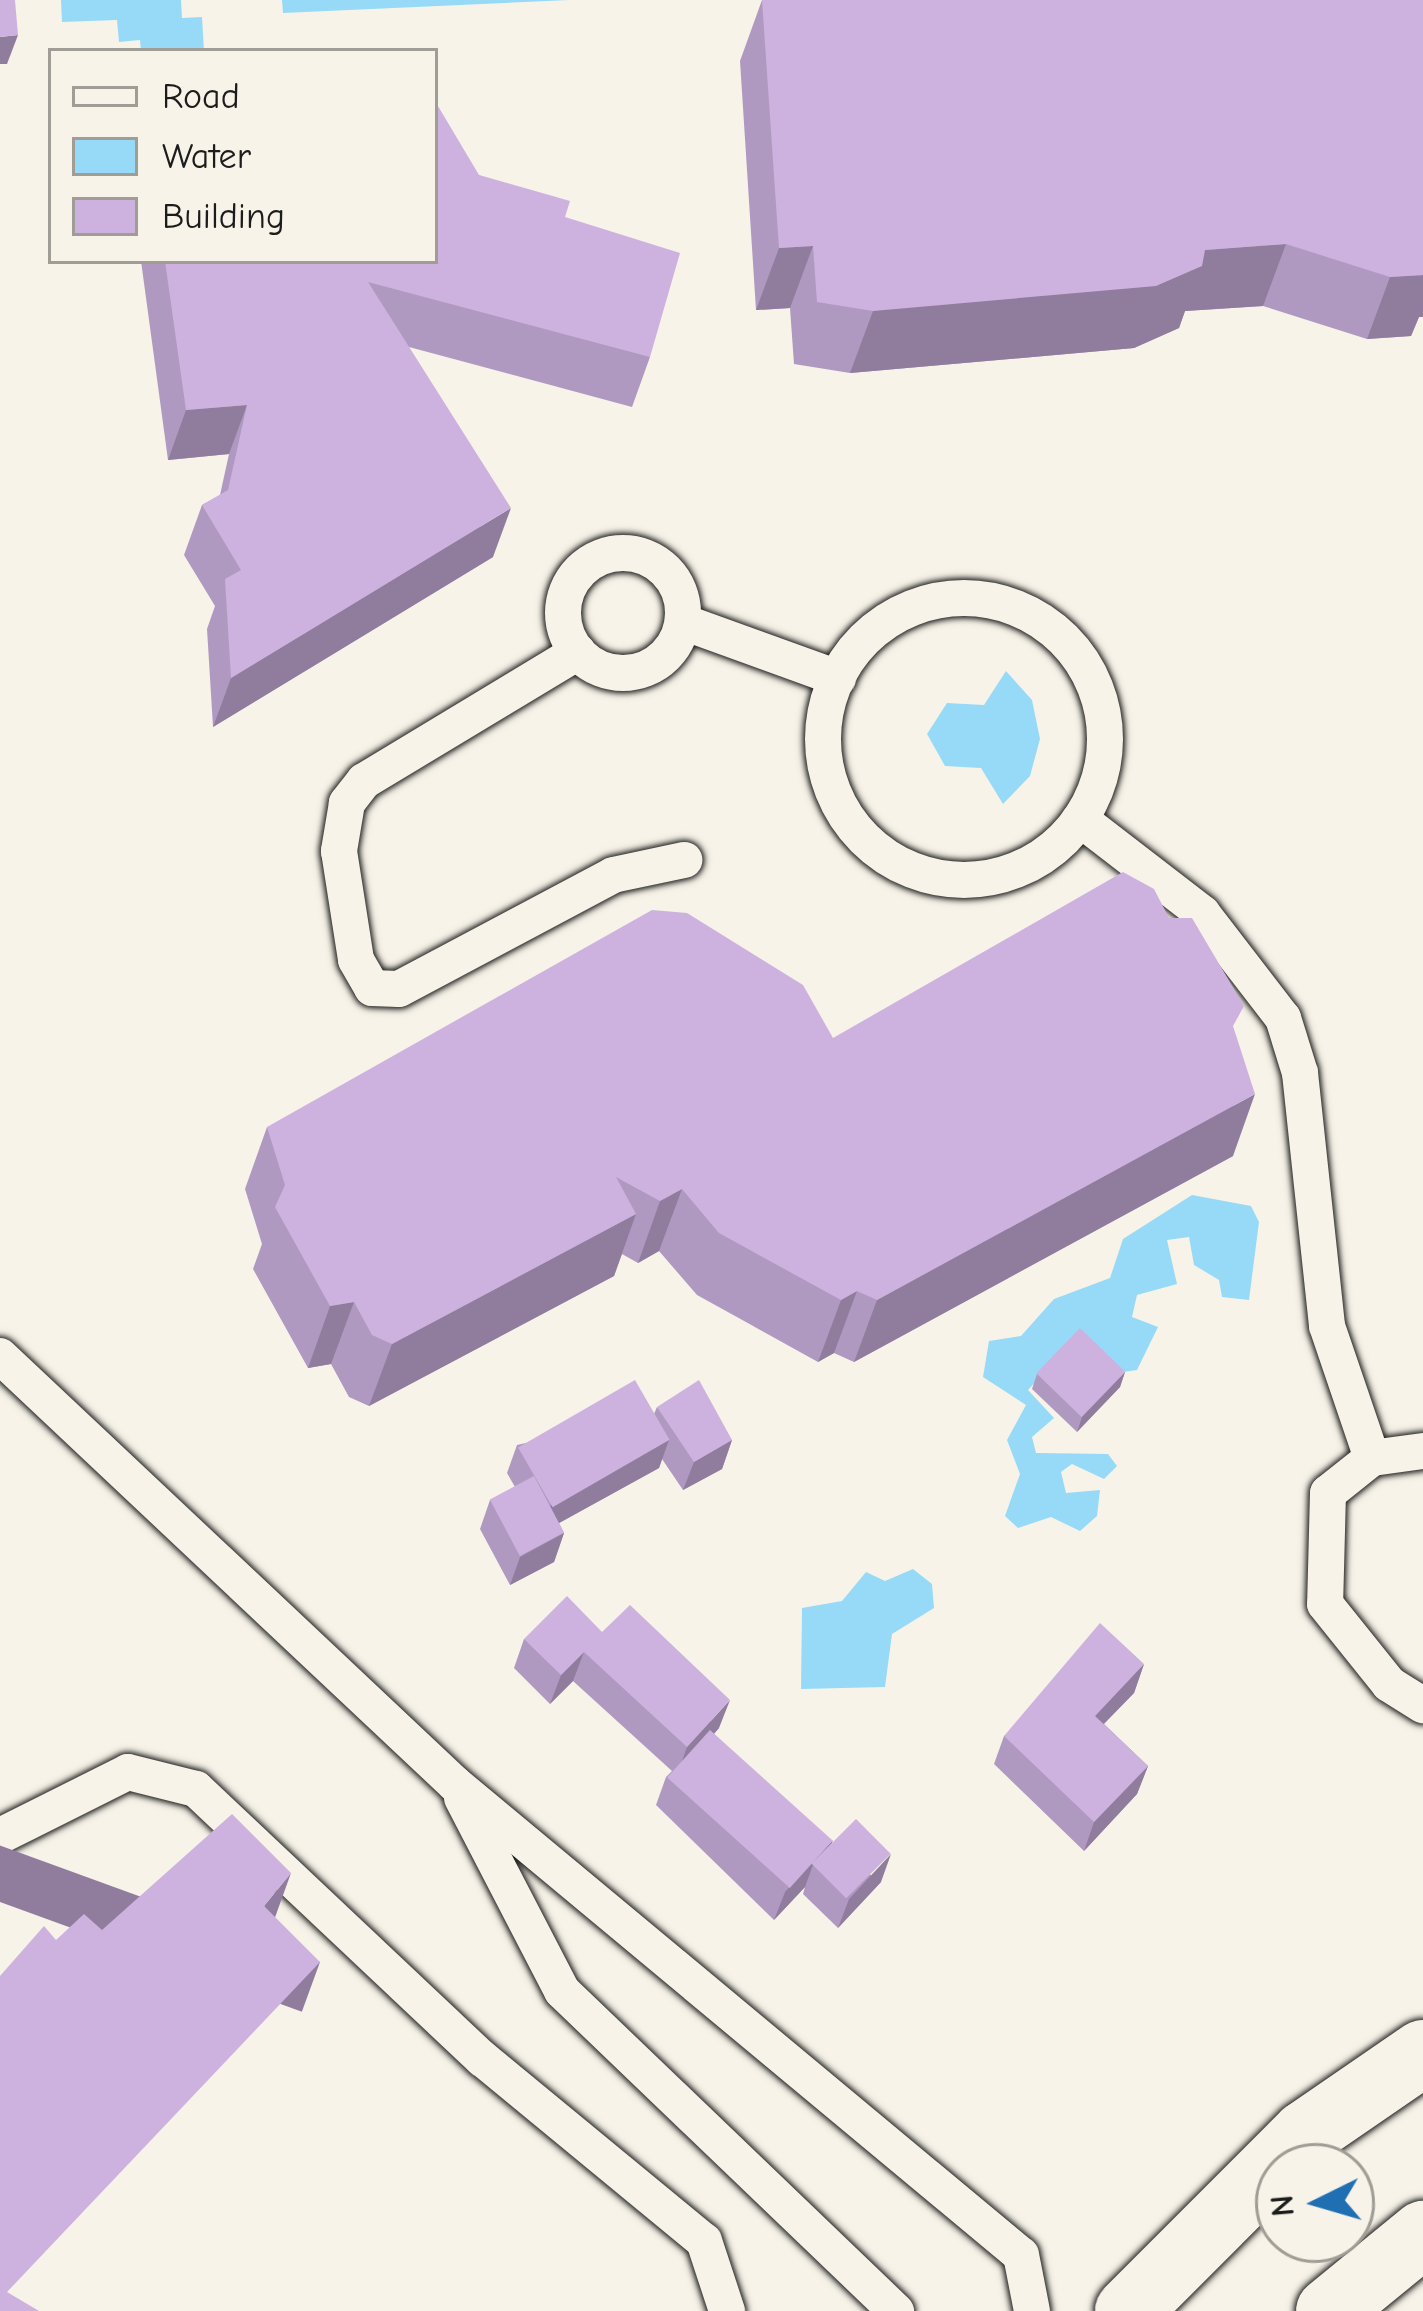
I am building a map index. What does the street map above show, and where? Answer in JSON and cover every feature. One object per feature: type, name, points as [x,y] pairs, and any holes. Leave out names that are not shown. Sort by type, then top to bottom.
[{"type":"street","points":[[1128,2311],[1305,2134],[1423,2053]]},
{"type":"street","points":[[1329,2311],[1423,2234]]},
{"type":"lane","points":[[606,555],[663,566],[683,622],[665,656],[630,673],[578,652],[565,597],[606,555]]},
{"type":"lane","points":[[965,597],[1046,624],[1093,682],[1105,728],[1101,775],[1080,819],[1016,872],[933,878],[893,862],[860,836],[824,760],[838,678],[874,629],[917,605],[965,597]]},
{"type":"lane","points":[[683,622],[838,678]]},
{"type":"lane","points":[[578,652],[364,781],[346,803],[339,851],[356,960],[372,988],[399,989],[614,875],[684,860]]},
{"type":"lane","points":[[1080,819],[1202,913],[1283,1018],[1300,1073],[1327,1326],[1372,1458]]},
{"type":"lane","points":[[0,1356],[454,1784],[1021,2255],[1032,2311]]},
{"type":"lane","points":[[1423,1451],[1372,1458],[1328,1493],[1325,1604],[1389,1684],[1423,1705]]},
{"type":"lane","points":[[8,1844],[128,1772],[196,1789],[483,2059],[704,2241],[727,2311]]},
{"type":"lane","points":[[454,1784],[562,1991],[896,2311]]},
{"type":"water","points":[[61,0],[181,0],[182,18],[202,17],[204,48],[141,48],[140,40],[119,42],[117,20],[62,22]]},
{"type":"water","points":[[282,0],[569,0],[283,13]]},
{"type":"water","points":[[1006,671],[1032,700],[1040,739],[1030,776],[1003,804],[981,768],[945,766],[927,734],[947,703],[984,705]]},
{"type":"water","points":[[1192,1195],[1251,1206],[1259,1222],[1249,1300],[1222,1297],[1219,1280],[1194,1265],[1189,1237],[1167,1240],[1177,1284],[1137,1295],[1132,1317],[1158,1327],[1137,1370],[1116,1373],[1074,1340],[1028,1390],[1054,1418],[1032,1437],[1036,1453],[1108,1454],[1117,1466],[1104,1479],[1072,1464],[1061,1472],[1066,1493],[1100,1490],[1097,1516],[1080,1531],[1051,1517],[1018,1528],[1005,1516],[1020,1474],[1007,1440],[1026,1405],[983,1377],[989,1341],[1021,1336],[1054,1299],[1110,1278],[1123,1239]]},
{"type":"water","points":[[913,1569],[932,1584],[934,1608],[892,1634],[885,1687],[801,1689],[802,1608],[842,1601],[866,1572],[885,1581]]},
{"type":"building","points":[[0,0],[15,0],[18,35],[0,37]]},
{"type":"building","points":[[762,0],[1423,0],[1423,275],[1390,277],[1286,244],[1205,250],[1202,266],[1156,286],[873,311],[817,302],[813,246],[779,248]]},
{"type":"building","points":[[438,106],[479,175],[570,201],[565,217],[680,253],[650,357],[368,282],[511,508],[231,678],[225,579],[241,570],[202,505],[228,490],[247,405],[186,410],[165,264],[438,264]]},
{"type":"building","points":[[1123,872],[1154,889],[1169,918],[1192,918],[1244,1006],[1233,1026],[1255,1094],[877,1300],[857,1291],[841,1300],[719,1233],[682,1189],[660,1201],[616,1177],[636,1214],[392,1344],[372,1335],[354,1302],[330,1306],[275,1207],[285,1185],[267,1127],[652,910],[687,913],[803,985],[833,1038]]},
{"type":"building","points":[[1080,1328],[1125,1372],[1082,1417],[1036,1373]]},
{"type":"building","points":[[635,1380],[670,1440],[553,1507],[518,1448]]},
{"type":"building","points":[[699,1380],[732,1440],[694,1462],[657,1407]]},
{"type":"building","points":[[534,1476],[564,1533],[520,1556],[490,1499]]},
{"type":"building","points":[[567,1596],[602,1632],[630,1605],[730,1700],[687,1747],[584,1652],[561,1675],[524,1639]]},
{"type":"building","points":[[1100,1623],[1144,1664],[1095,1716],[1148,1766],[1094,1822],[1004,1736]]},
{"type":"building","points":[[710,1730],[833,1840],[790,1888],[667,1778]]},
{"type":"building","points":[[232,1814],[291,1873],[264,1906],[320,1962],[7,2292],[39,2311],[0,2311],[0,1976],[44,1926],[56,1940],[84,1914],[102,1930]]},
{"type":"building","points":[[856,1819],[891,1854],[846,1898],[811,1864]]}]
